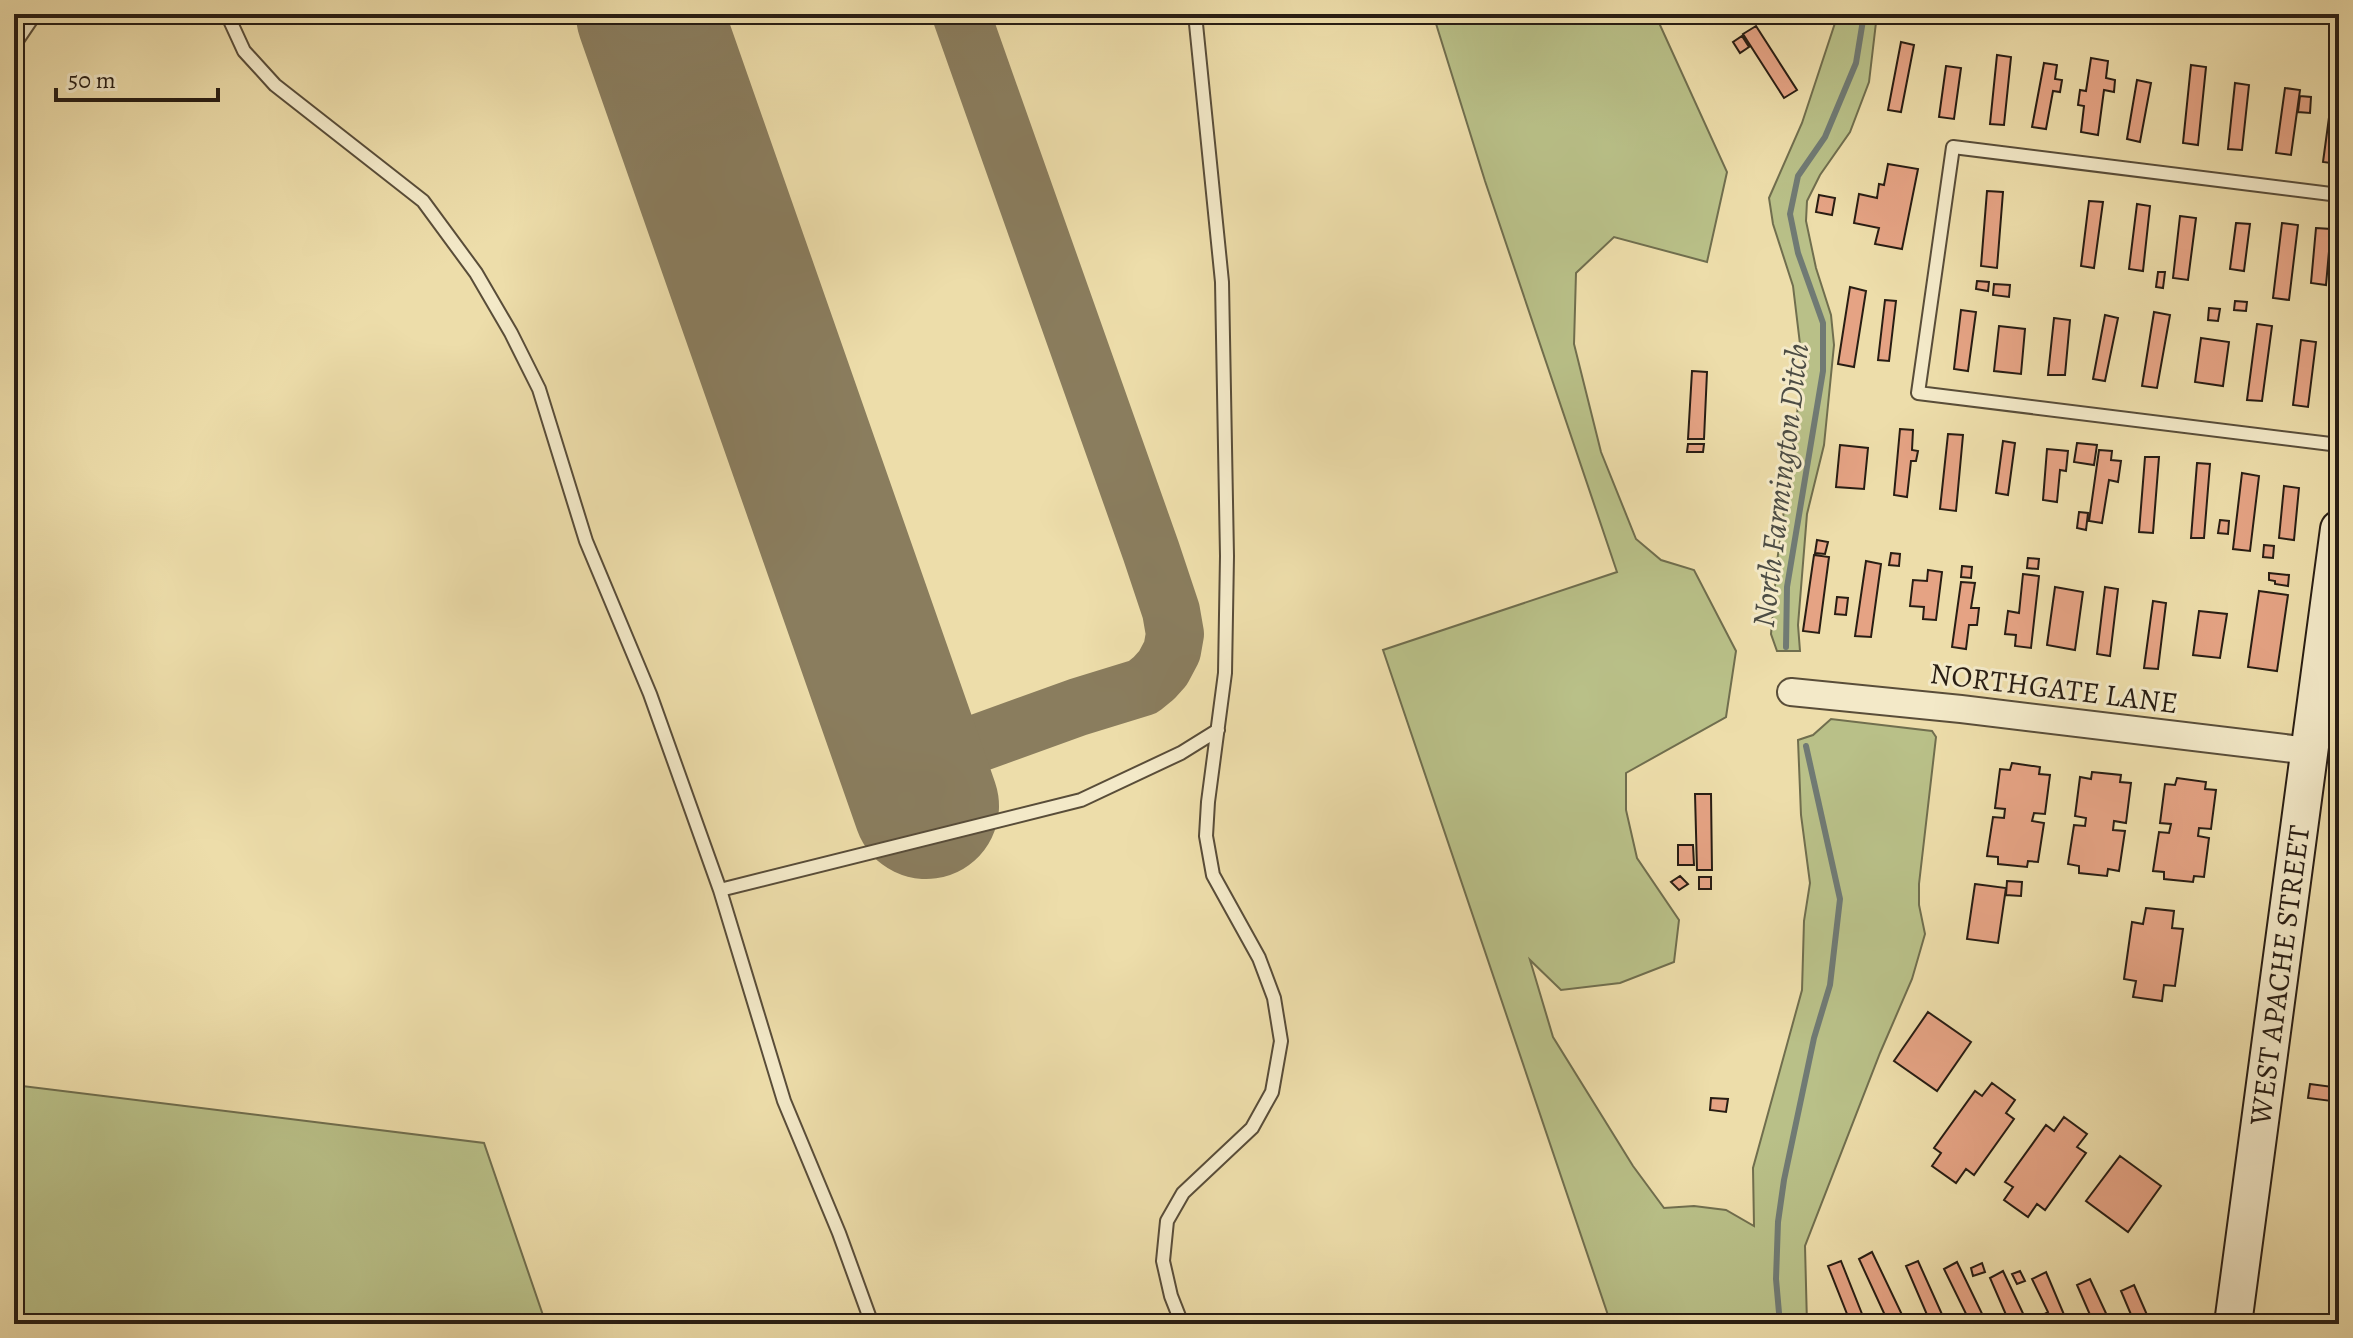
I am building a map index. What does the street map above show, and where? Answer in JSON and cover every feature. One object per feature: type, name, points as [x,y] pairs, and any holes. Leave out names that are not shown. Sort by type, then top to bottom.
[{"type":"main road","name":"WEST APACHE STREET","points":[[2233,1324],[2339,529]]},
{"type":"street","name":"NORTHGATE LANE","points":[[1791,692],[2309,751]]},
{"type":"lane","points":[[14,45],[35,14]]},
{"type":"lane","points":[[227,14],[244,51],[275,85],[423,201],[476,273],[539,389],[586,541],[650,694],[720,890],[784,1101],[839,1233],[872,1324]]},
{"type":"lane","points":[[1182,1324],[1171,1296],[1163,1261],[1167,1221],[1183,1193],[1252,1128],[1272,1092],[1281,1041],[1274,998],[1259,958],[1213,875],[1206,836],[1225,673],[1227,556],[1222,282],[1195,14]]},
{"type":"lane","points":[[2339,195],[1953,147],[1918,393],[2339,445]]},
{"type":"lane","points":[[720,890],[1081,800],[1181,753],[1218,730]]},
{"type":"green space","points":[[1433,14],[1655,14],[1727,172],[1707,262],[1614,237],[1576,273],[1574,344],[1601,452],[1636,539],[1661,560],[1694,570],[1736,651],[1726,717],[1626,773],[1626,810],[1637,858],[1679,920],[1674,962],[1620,983],[1561,990],[1530,960],[1553,1037],[1633,1166],[1664,1208],[1694,1206],[1726,1210],[1754,1226],[1753,1168],[1802,990],[1804,921],[1810,883],[1801,815],[1798,740],[1813,735],[1831,719],[1932,731],[1936,737],[1919,884],[1919,905],[1925,934],[1912,979],[1805,1246],[1807,1324],[1611,1324],[1383,650],[1617,572],[1485,181]]},
{"type":"green space","points":[[1838,14],[1877,14],[1869,82],[1850,132],[1820,175],[1807,201],[1806,221],[1816,268],[1831,315],[1834,345],[1824,445],[1807,514],[1798,625],[1800,651],[1777,651],[1771,634],[1777,562],[1803,369],[1793,286],[1773,224],[1769,198],[1802,123]]},
{"type":"green space","points":[[14,1085],[484,1143],[546,1324],[14,1324]]},
{"type":"building","points":[[1756,26],[1797,90],[1784,98],[1743,34]]},
{"type":"building","points":[[1742,36],[1749,47],[1740,53],[1733,42]]},
{"type":"building","points":[[1901,42],[1914,45],[1901,112],[1888,110]]},
{"type":"building","points":[[1997,55],[2011,57],[2004,125],[1990,124]]},
{"type":"building","points":[[2091,58],[2108,61],[2106,78],[2115,80],[2114,92],[2104,90],[2098,135],[2081,132],[2084,106],[2078,105],[2080,90],[2086,91]]},
{"type":"building","points":[[2044,63],[2057,65],[2055,79],[2062,80],[2060,92],[2053,91],[2046,129],[2032,127]]},
{"type":"building","points":[[2191,65],[2206,67],[2198,145],[2183,143]]},
{"type":"building","points":[[1946,66],[1961,68],[1954,119],[1939,117]]},
{"type":"building","points":[[2137,80],[2151,83],[2140,142],[2127,139]]},
{"type":"building","points":[[2235,83],[2249,85],[2242,150],[2228,149]]},
{"type":"building","points":[[2285,88],[2300,90],[2291,155],[2276,153]]},
{"type":"building","points":[[2333,88],[2339,89],[2339,164],[2323,162]]},
{"type":"building","points":[[2300,96],[2311,97],[2310,113],[2298,112]]},
{"type":"building","points":[[1888,164],[1918,169],[1902,249],[1875,244],[1879,228],[1854,223],[1859,194],[1877,198],[1879,184],[1884,185]]},
{"type":"building","points":[[1987,191],[2003,192],[1997,268],[1981,266]]},
{"type":"building","points":[[1819,195],[1835,198],[1832,215],[1816,212]]},
{"type":"building","points":[[2089,201],[2103,202],[2094,268],[2081,266]]},
{"type":"building","points":[[2137,204],[2150,206],[2143,271],[2129,269]]},
{"type":"building","points":[[2180,216],[2196,218],[2188,280],[2173,278]]},
{"type":"building","points":[[2236,223],[2250,224],[2244,271],[2230,269]]},
{"type":"building","points":[[2282,223],[2298,225],[2289,300],[2273,298]]},
{"type":"building","points":[[2316,228],[2331,229],[2326,285],[2311,283]]},
{"type":"building","points":[[2158,272],[2165,272],[2163,288],[2156,287]]},
{"type":"building","points":[[1977,281],[1989,282],[1988,291],[1976,289]]},
{"type":"building","points":[[1994,284],[2010,285],[2009,297],[1993,295]]},
{"type":"building","points":[[1850,287],[1866,291],[1854,367],[1838,364]]},
{"type":"building","points":[[1885,300],[1896,301],[1889,361],[1878,360]]},
{"type":"building","points":[[2235,301],[2247,302],[2246,311],[2234,310]]},
{"type":"building","points":[[2209,308],[2220,309],[2218,321],[2208,320]]},
{"type":"building","points":[[1961,310],[1976,312],[1968,371],[1954,369]]},
{"type":"building","points":[[2154,312],[2170,315],[2157,388],[2142,386]]},
{"type":"building","points":[[2105,315],[2118,318],[2105,381],[2093,379]]},
{"type":"building","points":[[2054,318],[2070,320],[2065,375],[2048,375]]},
{"type":"building","points":[[2257,324],[2272,326],[2262,401],[2247,400]]},
{"type":"building","points":[[1999,326],[2025,329],[2021,374],[1994,371]]},
{"type":"building","points":[[2201,338],[2229,342],[2223,386],[2195,382]]},
{"type":"building","points":[[2301,340],[2316,342],[2308,407],[2293,405]]},
{"type":"building","points":[[1692,371],[1707,372],[1704,439],[1688,439]]},
{"type":"building","points":[[1900,429],[1913,430],[1912,450],[1918,451],[1916,461],[1911,461],[1907,497],[1894,495]]},
{"type":"building","points":[[1948,434],[1963,435],[1956,511],[1940,509]]},
{"type":"building","points":[[2003,441],[2015,443],[2008,495],[1996,493]]},
{"type":"building","points":[[2077,443],[2097,445],[2094,465],[2074,462]]},
{"type":"building","points":[[1688,444],[1704,444],[1703,452],[1687,452]]},
{"type":"building","points":[[1840,445],[1868,448],[1864,489],[1836,487]]},
{"type":"building","points":[[2047,449],[2068,451],[2066,471],[2060,470],[2057,502],[2043,500]]},
{"type":"building","points":[[2099,450],[2112,451],[2111,460],[2121,461],[2118,482],[2109,480],[2102,523],[2089,521]]},
{"type":"building","points":[[2145,457],[2159,457],[2153,533],[2139,532]]},
{"type":"building","points":[[2197,463],[2210,464],[2204,538],[2191,538]]},
{"type":"building","points":[[2242,473],[2259,476],[2250,551],[2233,549]]},
{"type":"building","points":[[2284,486],[2299,488],[2294,540],[2279,538]]},
{"type":"building","points":[[2079,512],[2088,513],[2086,530],[2077,528]]},
{"type":"building","points":[[2220,520],[2229,521],[2228,534],[2218,533]]},
{"type":"building","points":[[1817,540],[1828,542],[1825,554],[1815,553]]},
{"type":"building","points":[[2264,545],[2274,546],[2273,558],[2263,557]]},
{"type":"building","points":[[1891,553],[1900,554],[1899,566],[1889,565]]},
{"type":"building","points":[[1814,555],[1829,557],[1819,633],[1803,631]]},
{"type":"building","points":[[2028,558],[2039,559],[2038,569],[2027,568]]},
{"type":"building","points":[[1866,561],[1881,564],[1871,637],[1855,636]]},
{"type":"building","points":[[1962,566],[1972,567],[1971,578],[1961,577]]},
{"type":"building","points":[[1928,570],[1942,572],[1936,620],[1923,619],[1924,607],[1910,606],[1913,580],[1927,581]]},
{"type":"building","points":[[2269,573],[2289,575],[2288,586],[2269,580]]},
{"type":"building","points":[[2023,574],[2039,576],[2031,648],[2015,646],[2016,635],[2005,634],[2008,611],[2019,613]]},
{"type":"building","points":[[1961,582],[1975,583],[1971,608],[1979,608],[1977,625],[1969,625],[1966,649],[1952,647]]},
{"type":"building","points":[[2055,587],[2083,592],[2075,650],[2047,645]]},
{"type":"building","points":[[2105,587],[2118,589],[2110,656],[2097,654]]},
{"type":"building","points":[[2259,591],[2288,595],[2277,671],[2248,667]]},
{"type":"building","points":[[1837,597],[1848,598],[1846,615],[1835,614]]},
{"type":"building","points":[[2153,601],[2166,603],[2158,669],[2144,668]]},
{"type":"building","points":[[2199,611],[2227,614],[2220,658],[2193,655]]},
{"type":"building","points":[[2012,763],[2040,767],[2039,774],[2050,775],[2045,814],[2034,813],[2032,821],[2044,823],[2038,862],[2028,861],[2027,867],[1998,864],[1998,857],[1987,856],[1993,817],[2004,818],[2005,809],[1995,808],[2000,769],[2010,770]]},
{"type":"building","points":[[2092,772],[2121,775],[2120,782],[2131,783],[2126,823],[2114,821],[2113,830],[2125,831],[2119,871],[2108,869],[2107,876],[2079,873],[2079,866],[2068,864],[2074,825],[2085,826],[2086,818],[2075,816],[2080,777],[2091,779]]},
{"type":"building","points":[[2177,778],[2206,782],[2205,789],[2216,790],[2211,829],[2199,828],[2198,836],[2209,838],[2204,877],[2194,876],[2193,882],[2164,879],[2164,872],[2153,871],[2159,832],[2169,833],[2171,824],[2160,823],[2165,784],[2175,785]]},
{"type":"building","points":[[1695,794],[1711,794],[1712,870],[1697,870]]},
{"type":"building","points":[[1678,845],[1693,845],[1694,865],[1678,865]]},
{"type":"building","points":[[1680,876],[1688,884],[1679,890],[1671,882]]},
{"type":"building","points":[[1699,877],[1711,877],[1711,889],[1699,889]]},
{"type":"building","points":[[2007,881],[2022,882],[2021,896],[2006,895]]},
{"type":"building","points":[[1975,884],[2006,888],[1998,943],[1967,939]]},
{"type":"building","points":[[2146,908],[2174,911],[2172,928],[2183,929],[2175,986],[2164,985],[2162,1001],[2133,997],[2136,981],[2124,979],[2132,922],[2143,924]]},
{"type":"building","points":[[1928,1012],[1971,1042],[1937,1091],[1894,1061]]},
{"type":"building","points":[[1992,1083],[2015,1100],[2006,1113],[2014,1119],[1974,1175],[1966,1169],[1956,1183],[1932,1166],[1941,1153],[1934,1148],[1975,1091],[1982,1096]]},
{"type":"building","points":[[2310,1084],[2333,1087],[2331,1101],[2308,1098]]},
{"type":"building","points":[[1711,1098],[1728,1099],[1726,1112],[1710,1110]]},
{"type":"building","points":[[2064,1117],[2087,1134],[2077,1147],[2086,1153],[2045,1210],[2037,1204],[2028,1217],[2004,1200],[2013,1187],[2005,1182],[2046,1125],[2054,1131]]},
{"type":"building","points":[[2120,1156],[2161,1186],[2128,1232],[2086,1201]]},
{"type":"building","points":[[1872,1252],[1905,1321],[1898,1324],[1889,1324],[1859,1259]]},
{"type":"building","points":[[1841,1261],[1866,1324],[1851,1324],[1828,1266]]},
{"type":"building","points":[[1918,1261],[1945,1321],[1938,1324],[1931,1324],[1906,1266]]},
{"type":"building","points":[[1957,1262],[1987,1324],[1971,1324],[1944,1269]]},
{"type":"building","points":[[1982,1263],[1985,1272],[1973,1276],[1971,1268]]},
{"type":"building","points":[[2003,1271],[2028,1324],[2010,1324],[1990,1278]]},
{"type":"building","points":[[2020,1271],[2025,1281],[2017,1284],[2012,1274]]},
{"type":"building","points":[[2046,1272],[2068,1324],[2042,1324],[2039,1317],[2048,1312],[2032,1279]]},
{"type":"building","points":[[2090,1279],[2111,1324],[2094,1324],[2077,1285]]},
{"type":"building","points":[[2134,1285],[2151,1324],[2135,1324],[2121,1291]]},
{"type":"waterway","name":"North Farmington Ditch","points":[[1786,647],[1787,587],[1823,371],[1823,323],[1798,253],[1790,214],[1798,176],[1825,137],[1856,63],[1864,14]]},
{"type":"waterway","name":"North Farmington Ditch","points":[[1780,1324],[1776,1279],[1778,1222],[1814,1038],[1830,985],[1840,899],[1806,746]]},
{"type":"taxiway","points":[[912,767],[1143,687],[1163,668],[1172,651],[1175,634],[1171,611],[1151,551],[961,14]]},
{"type":"runway","points":[[649,14],[926,806]]}]
